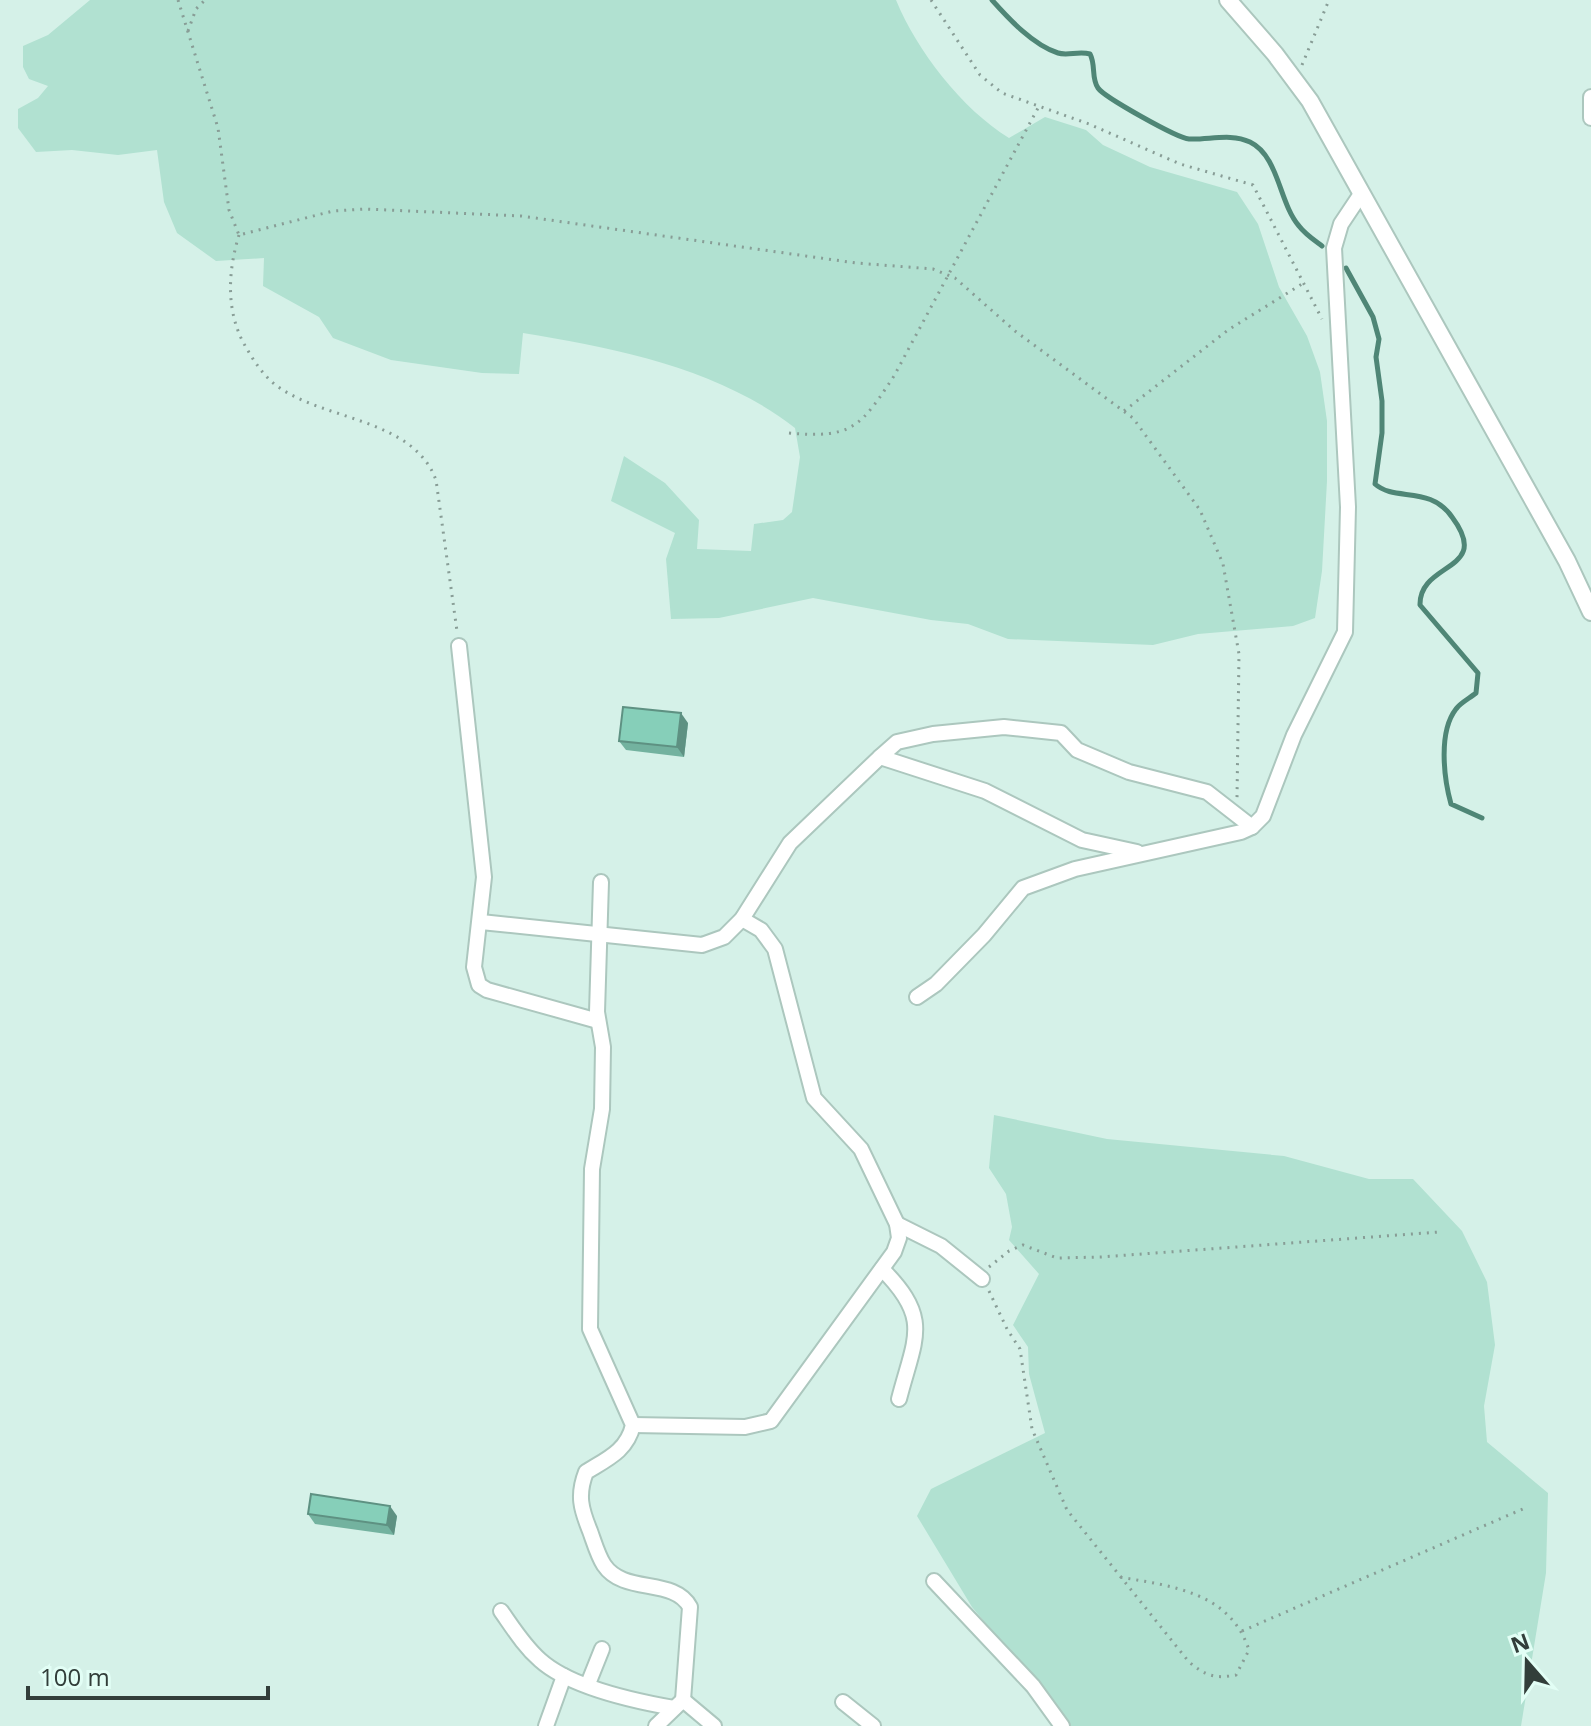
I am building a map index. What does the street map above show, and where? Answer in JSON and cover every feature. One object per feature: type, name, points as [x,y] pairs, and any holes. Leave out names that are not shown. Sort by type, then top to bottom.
[{"type":"street","points":[[1228,0],[1292,77],[1567,561],[1591,612]]},
{"type":"street","points":[[1591,97],[1591,118]]},
{"type":"street","points":[[917,997],[936,984],[984,935],[1023,888],[1075,869],[1252,827],[1263,816],[1294,735],[1345,632],[1348,507],[1334,248],[1341,224],[1361,194]]},
{"type":"street","points":[[459,646],[484,877],[474,967],[479,985],[598,1021]]},
{"type":"street","points":[[481,922],[702,945],[724,937],[742,919],[790,843],[897,742],[933,734],[1004,727],[1061,733],[1077,750],[1129,772],[1207,792],[1252,827]]},
{"type":"street","points":[[880,757],[985,791],[1082,840],[1143,853]]},
{"type":"street","points":[[601,882],[598,1021],[603,1047],[602,1109],[592,1169],[590,1329],[633,1425],[629,1441],[620,1451],[586,1472],[579,1504],[604,1566],[615,1576],[673,1592],[685,1598],[690,1607],[678,1704],[656,1726]]},
{"type":"street","points":[[633,1425],[745,1427],[771,1421],[894,1252],[899,1238],[897,1224],[861,1149],[814,1098],[775,949],[761,930],[742,919]]},
{"type":"street","points":[[897,1224],[941,1246],[982,1279]]},
{"type":"street","points":[[882,1269],[910,1299],[915,1315],[913,1343],[899,1399]]},
{"type":"street","points":[[934,1581],[1033,1686],[1062,1726]]},
{"type":"street","points":[[501,1611],[541,1660],[564,1676],[638,1701],[678,1704],[714,1726]]},
{"type":"street","points":[[588,1684],[602,1649]]},
{"type":"street","points":[[546,1726],[564,1676]]},
{"type":"street","points":[[843,1702],[873,1726]]},
{"type":"path","points":[[178,0],[218,128],[229,210],[239,235],[229,305],[234,323],[263,374],[278,387],[398,437],[430,462],[436,480],[459,646]]},
{"type":"path","points":[[188,31],[196,9],[205,0]]},
{"type":"path","points":[[931,0],[980,75],[1002,93],[1069,116],[1180,164],[1253,185],[1323,321]]},
{"type":"path","points":[[1292,77],[1308,56],[1329,0]]},
{"type":"path","points":[[789,433],[827,434],[861,424],[894,376],[1038,107]]},
{"type":"path","points":[[239,235],[333,211],[365,209],[521,216],[856,263],[933,269],[949,276],[1015,331],[1124,411],[1200,510],[1223,564],[1239,654],[1236,813]]},
{"type":"path","points":[[1124,411],[1228,330],[1302,284]]},
{"type":"path","points":[[1119,1577],[1155,1583],[1209,1600],[1233,1616],[1249,1650],[1236,1675],[1220,1678],[1206,1675],[1189,1662],[1119,1577],[1067,1510],[1032,1429],[1020,1349],[982,1279],[999,1258],[1023,1245],[1057,1258],[1101,1257],[1439,1232]]},
{"type":"path","points":[[1242,1631],[1525,1508]]},
{"type":"green space","points":[[90,0],[896,0],[916,39],[943,77],[974,111],[1009,138],[1045,117],[1086,130],[1103,145],[1150,167],[1237,192],[1258,224],[1279,287],[1307,336],[1320,372],[1327,421],[1327,481],[1322,571],[1315,618],[1293,626],[1198,634],[1153,645],[1008,639],[968,624],[813,598],[719,618],[671,619],[666,559],[675,533],[611,501],[624,456],[665,483],[699,520],[697,549],[751,551],[754,524],[783,520],[792,512],[800,457],[795,428],[734,390],[700,376],[594,346],[523,333],[519,374],[482,373],[391,360],[333,338],[319,317],[263,286],[264,258],[216,261],[177,233],[164,202],[157,150],[118,155],[72,150],[36,152],[18,128],[18,109],[38,98],[48,86],[29,79],[23,67],[23,46],[48,35]]},
{"type":"green space","points":[[994,1115],[1107,1139],[1284,1156],[1369,1179],[1413,1179],[1462,1231],[1487,1282],[1495,1345],[1484,1406],[1487,1442],[1548,1493],[1546,1573],[1521,1726],[1071,1726],[972,1607],[917,1516],[931,1489],[1045,1433],[1029,1374],[1028,1347],[1013,1325],[1039,1274],[1009,1240],[1012,1227],[1006,1194],[989,1168]]},
{"type":"building","points":[[623,707],[681,713],[677,747],[619,741]]},
{"type":"building","points":[[311,1494],[390,1506],[387,1525],[308,1514]]},
{"type":"waterway","points":[[992,0],[1022,31],[1049,49],[1062,54],[1090,54],[1098,88],[1141,116],[1189,139],[1243,139],[1260,149],[1273,169],[1292,216],[1304,232],[1322,246]]},
{"type":"waterway","points":[[1346,268],[1373,317],[1379,339],[1376,357],[1382,401],[1382,433],[1375,484],[1392,492],[1434,501],[1452,517],[1462,535],[1464,548],[1460,557],[1430,580],[1423,591],[1420,605],[1478,673],[1476,693],[1458,707],[1450,719],[1444,756],[1451,804],[1482,818]]}]
